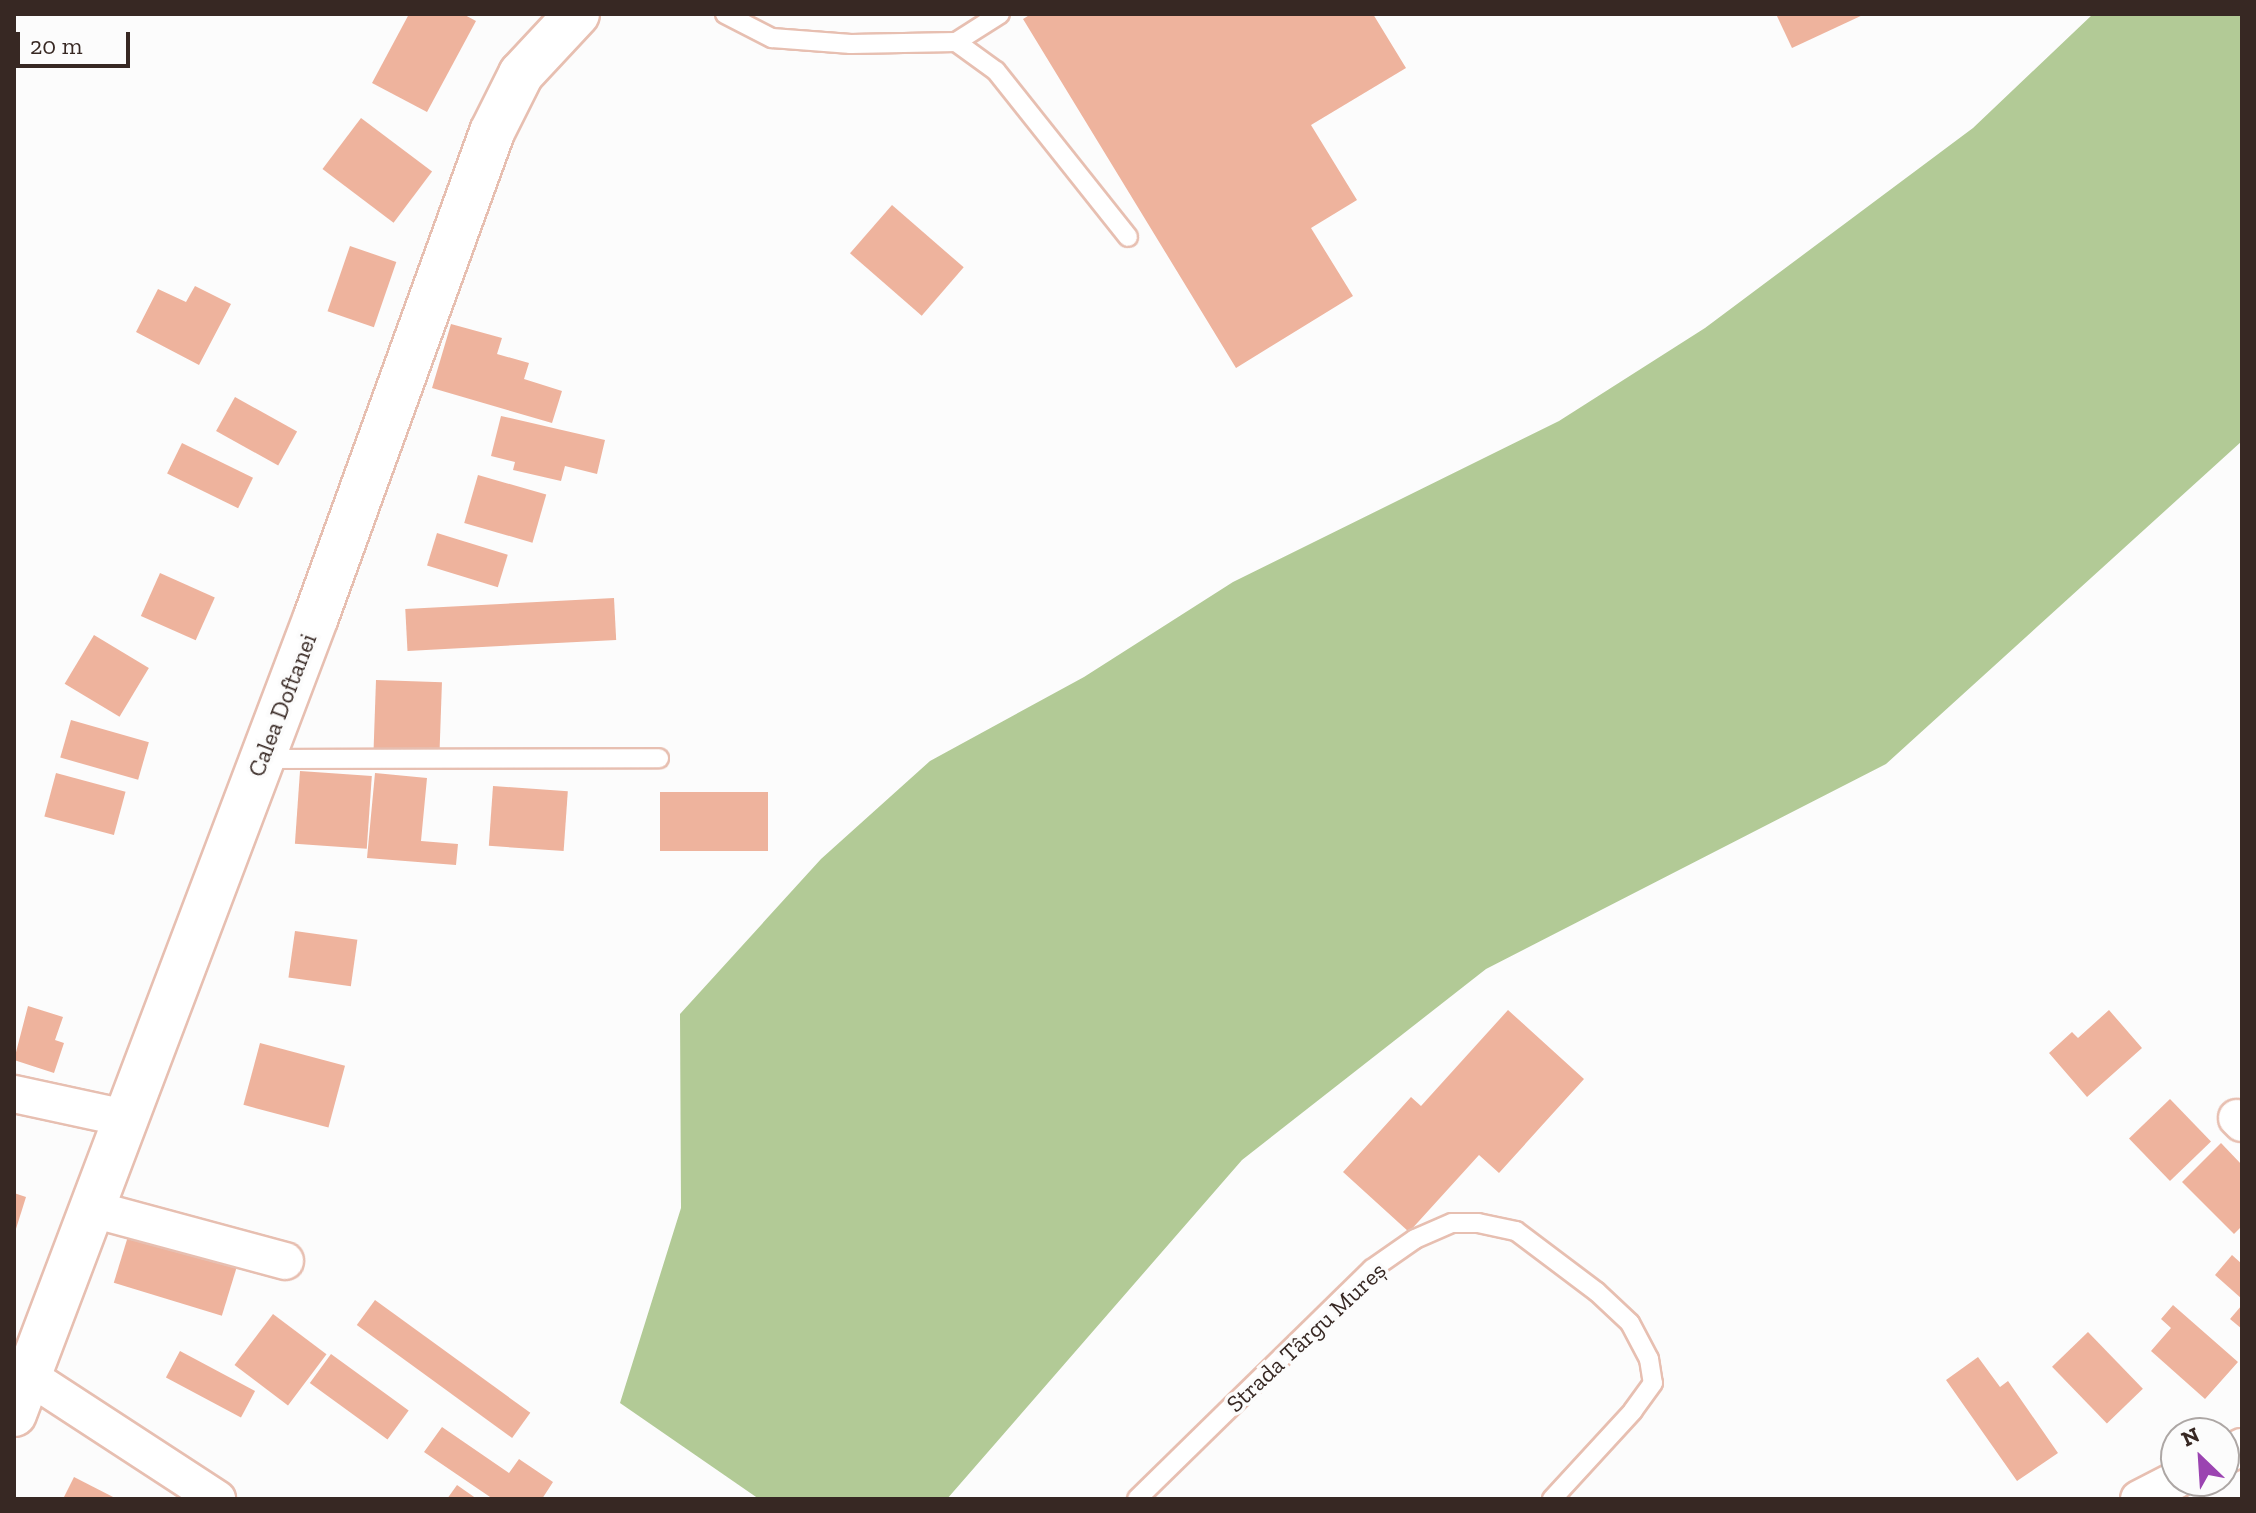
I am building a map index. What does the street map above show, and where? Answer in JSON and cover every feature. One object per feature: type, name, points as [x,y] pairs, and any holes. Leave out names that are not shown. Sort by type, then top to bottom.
[{"type":"main road","name":"Calea Doftanei","points":[[20,1394],[262,759],[492,132],[521,74],[577,14]]},
{"type":"street","points":[[14,1094],[125,1118]]},
{"type":"street","points":[[89,1208],[285,1261]]},
{"type":"street","points":[[20,1394],[217,1499]]},
{"type":"street","points":[[2139,1499],[2160,1488]]},
{"type":"lane","points":[[725,14],[772,38],[956,42],[1000,14]]},
{"type":"lane","points":[[956,42],[996,71],[1128,237]]},
{"type":"lane","points":[[262,759],[659,758]]},
{"type":"lane","name":"Strada Târgu Mureș","points":[[1137,1499],[1372,1269],[1415,1239],[1452,1223],[1478,1223],[1516,1231],[1597,1292],[1630,1323],[1649,1359],[1653,1383],[1647,1392],[1609,1443],[1552,1499]]},
{"type":"green space","points":[[2093,14],[2242,14],[2242,441],[1886,764],[1486,969],[1242,1160],[947,1499],[759,1499],[620,1403],[681,1208],[680,1014],[821,859],[930,761],[1084,677],[1233,582],[1559,421],[1705,328],[1973,128]]},
{"type":"building","points":[[409,14],[463,14],[476,21],[427,112],[372,83]]},
{"type":"building","points":[[1031,14],[1373,14],[1406,68],[1311,125],[1357,200],[1311,228],[1353,296],[1236,368],[1023,19]]},
{"type":"building","points":[[1776,14],[1865,14],[1792,48]]},
{"type":"building","points":[[361,118],[432,172],[394,223],[322,169]]},
{"type":"building","points":[[892,205],[964,267],[922,316],[850,253]]},
{"type":"building","points":[[350,246],[396,262],[374,327],[328,311]]},
{"type":"building","points":[[195,286],[231,304],[199,365],[136,332],[158,289],[186,302]]},
{"type":"building","points":[[451,324],[502,338],[497,354],[529,363],[524,379],[562,391],[552,423],[432,388]]},
{"type":"building","points":[[235,397],[297,431],[278,466],[216,431]]},
{"type":"building","points":[[501,416],[605,440],[597,474],[565,466],[561,481],[513,470],[515,462],[491,456]]},
{"type":"building","points":[[182,443],[253,478],[238,508],[167,474]]},
{"type":"building","points":[[478,475],[546,495],[532,543],[464,523]]},
{"type":"building","points":[[437,533],[508,555],[498,587],[427,566]]},
{"type":"building","points":[[160,573],[215,597],[196,640],[141,616]]},
{"type":"building","points":[[614,598],[616,640],[407,651],[405,609]]},
{"type":"building","points":[[94,635],[149,668],[120,717],[65,684]]},
{"type":"building","points":[[376,680],[442,682],[439,754],[373,752]]},
{"type":"building","points":[[71,720],[149,742],[138,780],[60,757]]},
{"type":"building","points":[[300,771],[372,776],[367,849],[295,844]]},
{"type":"building","points":[[56,773],[126,792],[114,835],[44,816]]},
{"type":"building","points":[[375,773],[427,778],[421,841],[458,844],[456,865],[367,858]]},
{"type":"building","points":[[493,786],[568,791],[564,851],[489,846]]},
{"type":"building","points":[[660,792],[768,792],[768,851],[660,851]]},
{"type":"building","points":[[295,931],[357,940],[351,986],[288,978]]},
{"type":"building","points":[[28,1006],[63,1017],[55,1040],[64,1043],[54,1073],[14,1060]]},
{"type":"building","points":[[1508,1010],[1584,1079],[1499,1173],[1479,1155],[1409,1232],[1343,1172],[1411,1097],[1421,1106]]},
{"type":"building","points":[[2109,1010],[2142,1048],[2087,1097],[2049,1053],[2072,1032],[2078,1038]]},
{"type":"building","points":[[260,1043],[345,1066],[328,1128],[243,1105]]},
{"type":"building","points":[[2170,1099],[2211,1141],[2170,1181],[2129,1139]]},
{"type":"building","points":[[2221,1143],[2242,1165],[2242,1226],[2234,1234],[2182,1182]]},
{"type":"building","points":[[14,1193],[26,1197],[15,1232],[14,1232]]},
{"type":"building","points":[[129,1233],[237,1266],[222,1316],[114,1283]]},
{"type":"building","points":[[2232,1255],[2242,1264],[2242,1299],[2215,1275]]},
{"type":"building","points":[[375,1300],[530,1413],[512,1438],[357,1325]]},
{"type":"building","points":[[2173,1305],[2238,1362],[2205,1399],[2151,1351],[2171,1328],[2161,1319]]},
{"type":"building","points":[[2242,1305],[2242,1329],[2230,1319]]},
{"type":"building","points":[[273,1314],[327,1354],[288,1405],[234,1365]]},
{"type":"building","points":[[2088,1332],[2143,1389],[2107,1424],[2052,1367]]},
{"type":"building","points":[[180,1351],[255,1391],[241,1417],[166,1377]]},
{"type":"building","points":[[331,1354],[409,1410],[388,1440],[310,1383]]},
{"type":"building","points":[[1978,1357],[2000,1387],[2008,1381],[2058,1453],[2017,1481],[1946,1380]]},
{"type":"building","points":[[442,1427],[509,1473],[519,1459],[553,1482],[542,1499],[493,1499],[424,1452]]},
{"type":"building","points":[[74,1477],[117,1499],[63,1499]]},
{"type":"building","points":[[457,1485],[477,1499],[447,1499]]}]
